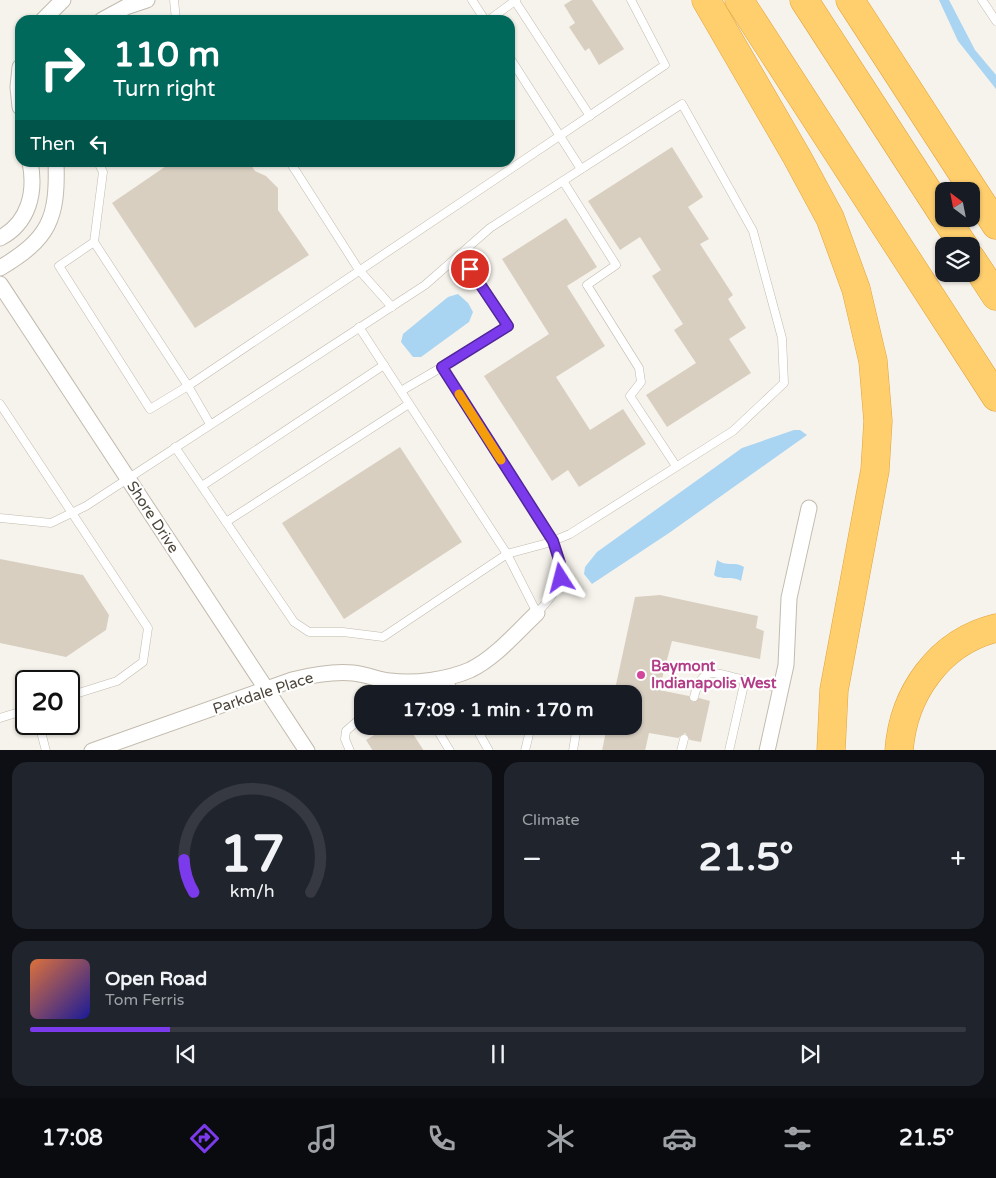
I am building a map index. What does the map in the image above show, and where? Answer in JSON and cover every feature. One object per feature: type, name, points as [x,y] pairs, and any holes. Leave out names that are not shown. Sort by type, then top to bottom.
[{"type":"highway","points":[[706,0],[830,218],[856,289],[873,362],[878,421],[875,470],[836,682],[832,750]]},
{"type":"highway","points":[[739,0],[996,396]]},
{"type":"highway","points":[[804,0],[935,202]]},
{"type":"highway","points":[[850,0],[989,211],[996,225]]},
{"type":"highway","points":[[980,272],[996,296]]},
{"type":"highway","points":[[898,750],[904,716],[921,681],[938,661],[958,645],[981,633],[996,628]]},
{"type":"street","points":[[48,15],[63,0]]},
{"type":"street","points":[[111,15],[126,7],[147,0]]},
{"type":"street","points":[[0,238],[19,223],[30,202],[33,184],[31,167]]},
{"type":"street","points":[[0,268],[24,254],[44,230],[55,205],[56,167]]},
{"type":"street","name":"Shore Drive","points":[[0,284],[307,750]]},
{"type":"street","points":[[767,750],[787,660],[789,598],[809,508]]},
{"type":"street","name":"Parkdale Place","points":[[92,750],[292,680],[323,673],[354,673],[390,681],[412,682],[446,677],[470,670],[484,661],[537,613]]},
{"type":"lane","points":[[174,0],[176,15]]},
{"type":"lane","points":[[472,0],[483,15]]},
{"type":"lane","points":[[494,15],[515,0],[590,116]]},
{"type":"lane","points":[[515,167],[665,65],[631,0]]},
{"type":"lane","points":[[982,0],[996,21]]},
{"type":"lane","points":[[515,66],[581,169]]},
{"type":"lane","points":[[0,518],[51,523],[86,506],[127,478],[210,424],[392,307],[424,285],[490,228],[682,104],[753,231],[782,338],[784,383],[733,431],[570,534],[553,541],[507,554],[383,637],[343,632],[309,632],[294,622],[175,447]]},
{"type":"lane","points":[[100,167],[103,172],[94,242],[188,386],[210,424]]},
{"type":"lane","points":[[293,167],[359,270],[392,307]]},
{"type":"lane","points":[[94,242],[59,266],[150,409],[188,386],[514,167]]},
{"type":"lane","points":[[562,182],[616,265],[587,285],[639,368],[641,382],[630,396],[676,466]]},
{"type":"lane","points":[[401,391],[508,326],[460,254]]},
{"type":"lane","points":[[359,328],[507,554],[537,613],[555,593],[561,578],[560,563],[553,541],[442,367]]},
{"type":"lane","points":[[202,486],[384,365]]},
{"type":"lane","points":[[0,404],[148,628],[143,662],[118,681],[80,693]]},
{"type":"lane","points":[[226,522],[409,404]]},
{"type":"lane","points":[[694,697],[698,681],[710,673],[781,688]]},
{"type":"lane","points":[[446,677],[451,685]]},
{"type":"lane","points":[[729,750],[745,680]]},
{"type":"lane","points":[[0,718],[15,713]]},
{"type":"lane","points":[[350,750],[345,739],[346,731],[354,724]]},
{"type":"lane","points":[[42,735],[46,750]]},
{"type":"lane","points":[[441,735],[450,750]]},
{"type":"lane","points":[[480,735],[489,750]]},
{"type":"lane","points":[[526,750],[529,735]]},
{"type":"lane","points":[[573,750],[576,735]]},
{"type":"lane","points":[[681,750],[684,739]]},
{"type":"water","points":[[939,0],[949,0],[975,50],[996,75],[996,89],[958,41]]},
{"type":"water","points":[[458,294],[468,303],[473,312],[469,322],[421,357],[413,357],[401,342],[403,334],[448,297]]},
{"type":"water","points":[[794,430],[800,430],[807,435],[669,533],[592,584],[584,574],[585,567],[597,552],[742,448]]},
{"type":"water","points":[[717,560],[744,567],[741,581],[734,578],[720,578],[714,575]]},
{"type":"building","points":[[572,0],[592,0],[624,49],[599,65],[589,48],[585,51],[569,27],[575,23],[564,5]]},
{"type":"building","points":[[672,147],[703,197],[688,207],[709,239],[700,244],[733,295],[728,299],[746,328],[729,339],[751,373],[667,427],[646,395],[696,363],[674,330],[683,324],[652,276],[661,270],[640,237],[620,250],[588,201]]},
{"type":"building","points":[[165,167],[252,167],[255,171],[266,176],[278,188],[278,210],[309,255],[195,328],[112,203]]},
{"type":"building","points":[[566,218],[597,267],[567,286],[605,346],[556,377],[590,430],[623,409],[646,444],[579,487],[568,470],[552,481],[484,376],[549,334],[502,259]]},
{"type":"building","points":[[400,447],[462,542],[344,619],[282,523]]},
{"type":"building","points":[[0,559],[83,575],[109,615],[106,630],[66,657],[0,643]]},
{"type":"building","name":"Baymont Indianapolis West","points":[[660,595],[758,616],[756,628],[764,631],[760,659],[672,641],[659,690],[689,696],[693,702],[699,698],[710,701],[701,742],[690,740],[685,733],[678,738],[649,733],[645,750],[602,750],[605,735],[642,735],[642,685],[616,685],[635,597]]},
{"type":"building","points":[[374,735],[414,735],[423,750],[372,750],[366,740]]},
{"type":"slow traffic","points":[[459,394],[501,460]]},
{"type":"place","name":"Baymont Indianapolis West","points":[[641,675]]},
{"type":"route","points":[[470,269],[508,326],[442,367],[553,541],[560,563],[561,578]]}]
